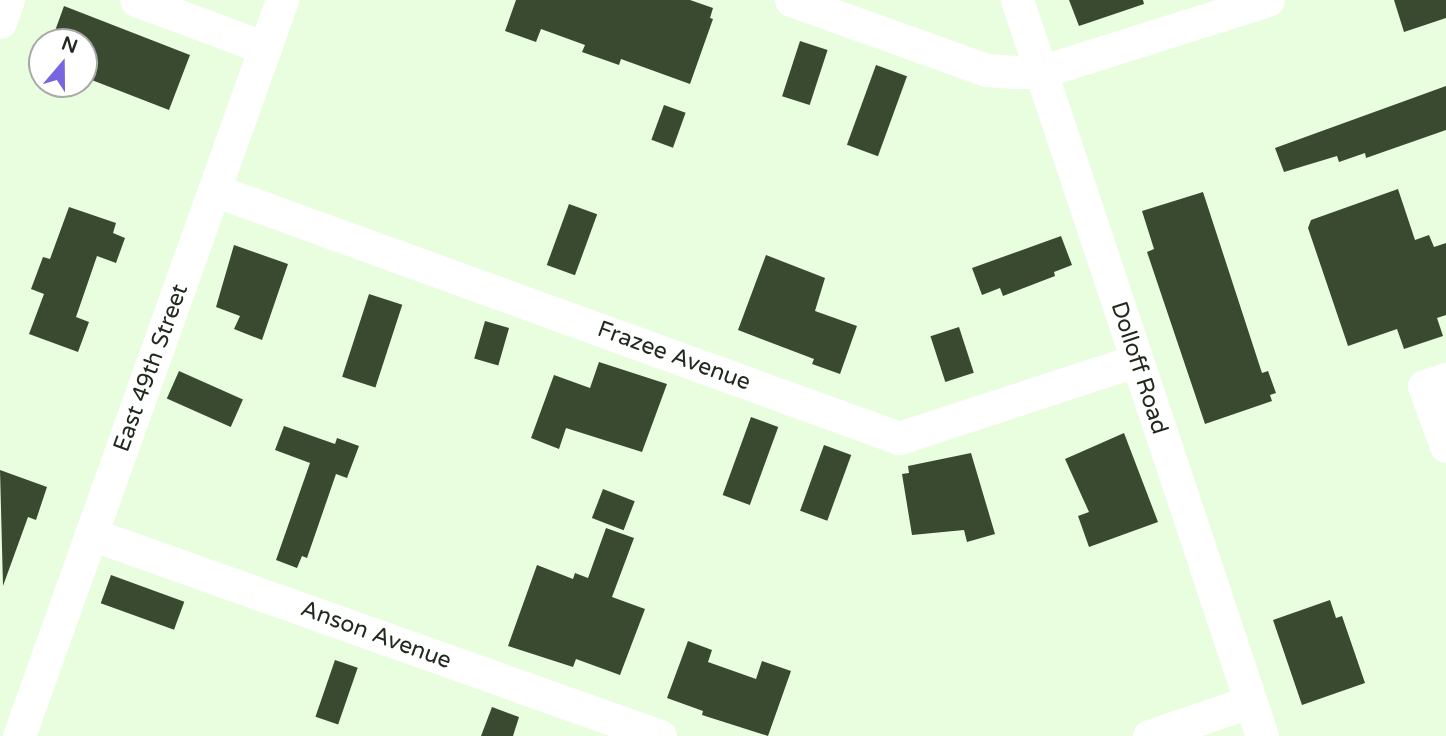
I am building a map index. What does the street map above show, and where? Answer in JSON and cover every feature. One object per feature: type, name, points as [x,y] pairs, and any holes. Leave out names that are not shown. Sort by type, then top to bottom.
[{"type":"street","points":[[0,22],[8,0]]},
{"type":"street","points":[[136,0],[265,48]]},
{"type":"street","name":"East 49th Street","points":[[19,736],[282,0]]},
{"type":"street","points":[[791,0],[986,70],[1040,72],[1268,0]]},
{"type":"street","name":"Dolloff Road","points":[[1017,0],[1262,736]]},
{"type":"street","name":"Frazee Avenue","points":[[214,190],[899,438],[1137,360]]},
{"type":"street","points":[[1446,379],[1424,387],[1446,446]]},
{"type":"street","name":"Anson Avenue","points":[[91,534],[660,736]]},
{"type":"street","points":[[1149,736],[1249,702]]},
{"type":"building","points":[[516,0],[690,0],[713,8],[710,18],[713,19],[690,84],[621,59],[619,65],[582,52],[585,45],[541,29],[536,42],[505,31]]},
{"type":"building","points":[[1069,0],[1143,0],[1144,4],[1079,26]]},
{"type":"building","points":[[1394,0],[1446,0],[1446,18],[1404,32]]},
{"type":"building","points":[[64,6],[190,55],[169,110],[98,82],[98,28],[56,28]]},
{"type":"building","points":[[800,41],[828,50],[810,105],[782,96]]},
{"type":"building","points":[[876,65],[907,76],[878,156],[847,145]]},
{"type":"building","points":[[1446,86],[1446,130],[1366,158],[1365,153],[1339,162],[1337,156],[1284,172],[1275,148]]},
{"type":"building","points":[[664,105],[686,113],[673,148],[651,140]]},
{"type":"building","points":[[1398,189],[1415,240],[1429,235],[1434,247],[1446,243],[1446,315],[1437,318],[1443,336],[1404,349],[1397,329],[1348,346],[1308,228],[1311,220]]},
{"type":"building","points":[[1203,192],[1262,373],[1268,371],[1276,393],[1270,395],[1272,401],[1205,424],[1147,252],[1154,249],[1142,211]]},
{"type":"building","points":[[569,204],[597,214],[575,275],[547,265]]},
{"type":"building","points":[[69,207],[116,223],[113,233],[125,238],[116,263],[97,256],[76,317],[89,322],[78,352],[29,334],[44,294],[31,289],[43,257],[50,259]]},
{"type":"building","points":[[1061,236],[1072,265],[1054,272],[1055,276],[1003,296],[1000,288],[982,295],[972,268]]},
{"type":"building","points":[[234,245],[288,264],[262,340],[234,329],[240,316],[216,307]]},
{"type":"building","points":[[766,255],[825,278],[815,311],[857,326],[840,374],[812,364],[814,359],[738,330]]},
{"type":"building","points":[[369,294],[402,305],[375,388],[342,377]]},
{"type":"building","points":[[485,321],[509,328],[498,365],[474,358]]},
{"type":"building","points":[[959,327],[974,373],[945,382],[930,336]]},
{"type":"building","points":[[599,362],[667,384],[642,452],[566,428],[559,449],[531,438],[554,375],[590,388]]},
{"type":"building","points":[[179,371],[243,399],[231,427],[167,398]]},
{"type":"building","points":[[751,417],[778,427],[750,505],[723,495]]},
{"type":"building","points":[[284,426],[335,444],[337,438],[359,446],[347,478],[336,474],[307,558],[302,556],[297,568],[276,560],[310,463],[275,450]]},
{"type":"building","points":[[1124,433],[1158,522],[1089,547],[1078,516],[1089,512],[1065,459]]},
{"type":"building","points":[[824,445],[851,455],[827,521],[800,511]]},
{"type":"building","points":[[971,453],[995,534],[967,542],[964,530],[912,535],[902,474],[909,473],[908,466]]},
{"type":"building","points":[[0,470],[47,487],[36,520],[28,517],[3,586]]},
{"type":"building","points":[[603,489],[635,501],[624,530],[592,518]]},
{"type":"building","points":[[606,528],[634,538],[612,597],[645,609],[620,675],[576,659],[573,667],[508,646],[537,565],[573,579],[575,573],[588,578]]},
{"type":"building","points":[[111,575],[184,602],[174,630],[101,603]]},
{"type":"building","points":[[1330,600],[1336,618],[1342,616],[1365,683],[1302,705],[1273,620]]},
{"type":"building","points":[[688,641],[712,650],[708,662],[756,679],[762,661],[791,671],[768,736],[702,715],[703,711],[667,698]]},
{"type":"building","points":[[335,660],[358,668],[338,725],[315,717]]},
{"type":"building","points":[[492,707],[519,717],[513,736],[481,736]]}]
